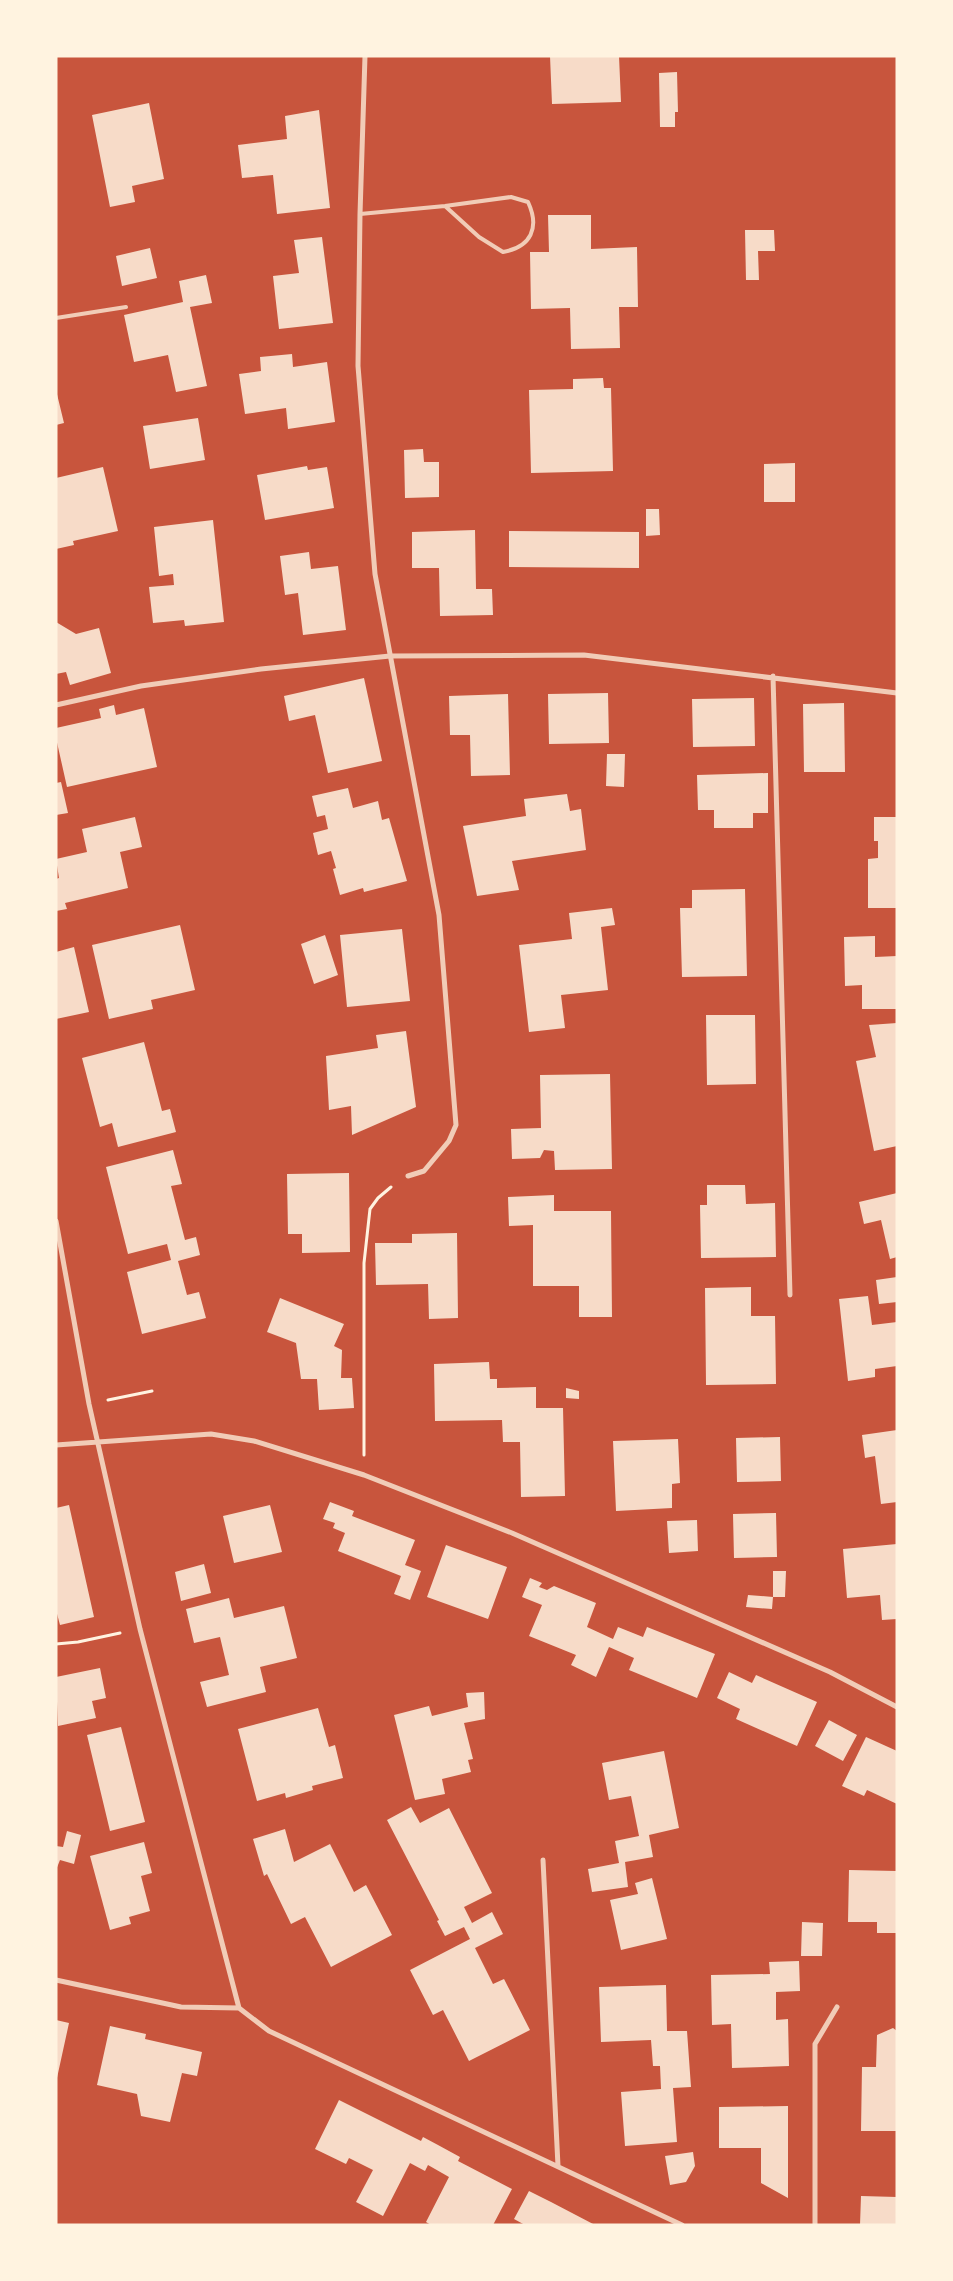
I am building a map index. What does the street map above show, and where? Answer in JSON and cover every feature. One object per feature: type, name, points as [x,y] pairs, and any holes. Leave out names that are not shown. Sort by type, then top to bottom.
[{"type":"street","points":[[365,56],[358,366],[376,574],[439,915],[456,1125],[449,1141],[424,1171],[408,1176]]},
{"type":"street","points":[[56,705],[141,686],[261,669],[390,656],[584,655],[897,692]]},
{"type":"street","points":[[774,676],[790,1295]]},
{"type":"street","points":[[56,1221],[89,1404],[140,1629],[239,2008]]},
{"type":"street","points":[[56,1445],[211,1434],[254,1441],[364,1475],[521,1537],[830,1672],[897,1706]]},
{"type":"street","points":[[543,1860],[558,2166]]},
{"type":"street","points":[[56,1980],[181,2007],[239,2008],[269,2031],[682,2225]]},
{"type":"street","points":[[815,2225],[815,2044],[837,2007]]},
{"type":"lane","points":[[360,214],[445,206],[486,199],[518,198],[528,202],[532,211],[532,232],[528,241],[520,247],[503,252],[479,237],[445,206]]},
{"type":"lane","points":[[56,318],[126,307]]},
{"type":"path","points":[[364,1475],[364,1263],[370,1209],[385,1191],[408,1176]]},
{"type":"path","points":[[89,1404],[152,1391]]},
{"type":"path","points":[[56,1644],[78,1642],[140,1629]]},
{"type":"building","points":[[550,56],[619,56],[621,102],[552,104]]},
{"type":"building","points":[[677,72],[678,112],[675,112],[675,127],[660,127],[659,73]]},
{"type":"building","points":[[149,103],[164,179],[132,186],[135,202],[110,207],[92,115]]},
{"type":"building","points":[[319,110],[330,208],[277,214],[273,175],[242,178],[238,145],[287,139],[285,116]]},
{"type":"building","points":[[548,215],[591,215],[591,249],[637,247],[638,307],[619,307],[620,348],[571,349],[570,308],[531,309],[530,252],[549,252]]},
{"type":"building","points":[[745,230],[774,230],[775,251],[758,251],[759,280],[746,280]]},
{"type":"building","points":[[322,237],[333,323],[279,329],[273,276],[299,273],[294,240]]},
{"type":"building","points":[[150,248],[157,278],[122,286],[116,256]]},
{"type":"building","points":[[206,275],[212,303],[190,307],[207,386],[176,392],[168,355],[134,362],[124,315],[183,302],[179,281]]},
{"type":"building","points":[[292,354],[293,367],[327,362],[335,422],[288,429],[286,408],[245,414],[239,374],[261,371],[260,357]]},
{"type":"building","points":[[603,378],[604,388],[611,388],[613,471],[531,473],[529,390],[573,389],[573,379]]},
{"type":"building","points":[[56,390],[64,423],[56,425]]},
{"type":"building","points":[[198,418],[205,460],[150,469],[143,426]]},
{"type":"building","points":[[423,449],[424,462],[439,462],[439,497],[405,498],[404,450]]},
{"type":"building","points":[[795,463],[795,502],[764,502],[764,464]]},
{"type":"building","points":[[307,466],[308,470],[327,467],[334,508],[265,520],[257,475]]},
{"type":"building","points":[[103,467],[118,531],[73,541],[74,545],[56,549],[56,478]]},
{"type":"building","points":[[646,509],[659,509],[660,535],[646,536]]},
{"type":"building","points":[[213,520],[224,622],[185,626],[184,620],[153,623],[149,587],[174,585],[173,574],[159,576],[154,527]]},
{"type":"building","points":[[475,530],[476,589],[492,589],[493,615],[440,616],[439,568],[412,568],[412,532]]},
{"type":"building","points":[[509,531],[639,532],[639,568],[509,567]]},
{"type":"building","points":[[309,552],[311,569],[338,566],[346,630],[303,635],[298,593],[285,595],[280,556]]},
{"type":"building","points":[[56,622],[76,634],[99,628],[111,673],[70,685],[66,672],[56,674]]},
{"type":"building","points":[[364,678],[382,761],[328,773],[315,715],[289,721],[284,696]]},
{"type":"building","points":[[608,693],[609,743],[549,744],[548,694]]},
{"type":"building","points":[[508,694],[510,775],[471,776],[470,735],[450,735],[449,696]]},
{"type":"building","points":[[754,698],[755,746],[693,747],[692,699]]},
{"type":"building","points":[[844,703],[845,772],[804,772],[803,704]]},
{"type":"building","points":[[114,705],[116,715],[144,708],[157,767],[67,787],[56,738],[56,728],[101,718],[99,709]]},
{"type":"building","points":[[607,754],[625,754],[624,787],[606,786]]},
{"type":"building","points":[[768,773],[768,813],[753,813],[753,828],[714,828],[714,810],[698,810],[697,775]]},
{"type":"building","points":[[61,782],[68,813],[56,815],[56,783]]},
{"type":"building","points":[[348,788],[353,808],[378,801],[382,820],[389,818],[407,881],[364,892],[363,888],[340,895],[333,869],[336,868],[331,851],[318,855],[313,833],[328,829],[325,815],[317,817],[312,796]]},
{"type":"building","points":[[567,794],[570,811],[581,809],[586,850],[512,861],[519,890],[477,896],[463,826],[526,816],[524,799]]},
{"type":"building","points":[[135,817],[142,847],[120,852],[128,888],[65,903],[67,909],[56,911],[56,879],[59,878],[56,859],[87,852],[82,829]]},
{"type":"building","points":[[874,817],[897,817],[897,908],[868,908],[868,859],[878,858],[878,841],[874,841]]},
{"type":"building","points":[[745,889],[747,976],[682,977],[680,908],[692,908],[692,890]]},
{"type":"building","points":[[612,908],[615,925],[601,927],[608,990],[561,995],[565,1028],[529,1032],[519,945],[572,939],[569,913]]},
{"type":"building","points":[[180,925],[195,990],[151,1000],[153,1009],[109,1019],[92,945]]},
{"type":"building","points":[[402,929],[410,1001],[347,1007],[340,935]]},
{"type":"building","points":[[325,935],[338,975],[314,984],[301,944]]},
{"type":"building","points":[[875,936],[875,957],[897,956],[897,1009],[862,1009],[862,985],[845,986],[844,937]]},
{"type":"building","points":[[74,947],[89,1012],[56,1019],[56,952]]},
{"type":"building","points":[[706,1015],[755,1015],[756,1084],[707,1085]]},
{"type":"building","points":[[897,1023],[897,1146],[874,1151],[856,1061],[876,1057],[869,1025]]},
{"type":"building","points":[[406,1031],[416,1107],[352,1135],[351,1106],[329,1110],[326,1056],[378,1048],[376,1035]]},
{"type":"building","points":[[144,1042],[162,1111],[170,1109],[176,1132],[118,1147],[112,1123],[100,1127],[82,1058]]},
{"type":"building","points":[[610,1074],[612,1169],[555,1170],[554,1151],[544,1150],[540,1158],[512,1159],[511,1129],[541,1128],[540,1075]]},
{"type":"building","points":[[173,1150],[182,1184],[171,1186],[185,1240],[196,1237],[200,1255],[178,1261],[187,1295],[199,1292],[206,1318],[142,1334],[127,1272],[171,1260],[167,1244],[128,1254],[106,1167]]},
{"type":"building","points":[[349,1173],[350,1252],[302,1253],[302,1234],[288,1234],[287,1174]]},
{"type":"building","points":[[707,1185],[745,1185],[746,1204],[775,1203],[776,1257],[701,1258],[700,1205],[707,1205]]},
{"type":"building","points":[[897,1193],[897,1257],[890,1259],[881,1220],[864,1224],[859,1202]]},
{"type":"building","points":[[554,1195],[554,1211],[611,1211],[612,1317],[579,1317],[579,1286],[533,1286],[533,1225],[509,1226],[508,1197]]},
{"type":"building","points":[[457,1233],[458,1318],[429,1319],[428,1284],[376,1285],[375,1243],[412,1243],[412,1234]]},
{"type":"building","points":[[897,1277],[897,1302],[879,1304],[876,1280]]},
{"type":"building","points":[[751,1287],[751,1316],[775,1316],[776,1384],[706,1385],[705,1288]]},
{"type":"building","points":[[868,1296],[872,1325],[897,1322],[897,1366],[875,1369],[875,1377],[848,1381],[839,1299]]},
{"type":"building","points":[[280,1298],[344,1324],[334,1346],[342,1350],[341,1378],[352,1378],[354,1408],[319,1410],[317,1379],[301,1379],[296,1343],[267,1332]]},
{"type":"building","points":[[489,1362],[490,1379],[497,1379],[497,1388],[536,1387],[536,1408],[563,1408],[565,1496],[521,1497],[520,1442],[503,1442],[502,1420],[435,1421],[434,1364]]},
{"type":"building","points":[[566,1388],[579,1391],[579,1399],[566,1398]]},
{"type":"building","points":[[897,1430],[897,1502],[881,1504],[875,1456],[865,1458],[862,1435]]},
{"type":"building","points":[[780,1437],[781,1481],[737,1482],[736,1438]]},
{"type":"building","points":[[678,1439],[680,1483],[672,1484],[672,1508],[616,1511],[613,1441]]},
{"type":"building","points":[[330,1502],[354,1511],[352,1516],[415,1540],[405,1565],[421,1571],[410,1600],[394,1594],[401,1576],[338,1551],[345,1533],[333,1528],[335,1523],[323,1519]]},
{"type":"building","points":[[69,1505],[94,1617],[60,1625],[56,1610],[56,1508]]},
{"type":"building","points":[[270,1505],[282,1552],[234,1563],[223,1516]]},
{"type":"building","points":[[776,1513],[777,1557],[734,1558],[733,1514]]},
{"type":"building","points":[[697,1520],[698,1551],[669,1553],[667,1521]]},
{"type":"building","points":[[897,1544],[897,1619],[882,1620],[880,1595],[847,1598],[843,1549]]},
{"type":"building","points":[[446,1545],[507,1567],[488,1619],[427,1597]]},
{"type":"building","points":[[204,1564],[211,1593],[181,1601],[175,1572]]},
{"type":"building","points":[[773,1571],[786,1571],[785,1597],[773,1597]]},
{"type":"building","points":[[530,1578],[542,1583],[539,1587],[547,1590],[554,1586],[596,1603],[587,1627],[613,1639],[618,1627],[643,1637],[647,1627],[715,1654],[697,1698],[629,1670],[634,1658],[609,1647],[596,1677],[571,1665],[576,1655],[529,1636],[542,1605],[522,1597]]},
{"type":"building","points":[[748,1595],[773,1597],[772,1609],[746,1607]]},
{"type":"building","points":[[229,1598],[234,1618],[284,1606],[297,1658],[260,1667],[266,1692],[207,1707],[200,1682],[229,1675],[220,1637],[194,1643],[186,1609]]},
{"type":"building","points":[[100,1668],[106,1698],[92,1701],[96,1718],[58,1726],[56,1677]]},
{"type":"building","points":[[729,1672],[752,1683],[756,1675],[817,1702],[797,1746],[736,1719],[740,1709],[717,1698]]},
{"type":"building","points":[[484,1692],[485,1719],[464,1723],[473,1759],[468,1760],[471,1772],[442,1779],[445,1794],[415,1800],[394,1715],[429,1706],[432,1716],[468,1707],[466,1693]]},
{"type":"building","points":[[318,1708],[329,1747],[335,1745],[343,1778],[312,1786],[313,1790],[286,1798],[285,1793],[257,1801],[238,1729]]},
{"type":"building","points":[[829,1720],[857,1735],[843,1761],[815,1746]]},
{"type":"building","points":[[121,1727],[145,1822],[110,1831],[87,1735]]},
{"type":"building","points":[[866,1737],[897,1751],[897,1804],[867,1790],[864,1796],[842,1786]]},
{"type":"building","points":[[664,1751],[679,1828],[649,1835],[653,1857],[625,1862],[628,1887],[592,1892],[588,1869],[619,1863],[615,1841],[639,1836],[631,1796],[609,1800],[602,1763]]},
{"type":"building","points":[[411,1807],[420,1823],[449,1808],[492,1893],[464,1907],[472,1923],[492,1912],[503,1934],[475,1948],[493,1984],[504,1979],[530,2030],[469,2061],[443,2010],[433,2015],[410,1970],[470,1939],[464,1927],[445,1936],[437,1921],[439,1920],[387,1820]]},
{"type":"building","points":[[285,1829],[294,1862],[330,1844],[354,1892],[366,1885],[392,1935],[331,1967],[305,1917],[291,1924],[267,1874],[264,1876],[253,1839]]},
{"type":"building","points":[[67,1831],[81,1835],[74,1864],[60,1860],[56,1870],[56,1846],[63,1847]]},
{"type":"building","points":[[144,1842],[152,1873],[141,1876],[150,1911],[129,1917],[131,1924],[110,1930],[90,1856]]},
{"type":"building","points":[[849,1870],[897,1871],[897,1933],[877,1933],[877,1922],[848,1922]]},
{"type":"building","points":[[652,1878],[667,1939],[621,1950],[610,1900],[638,1894],[635,1883]]},
{"type":"building","points":[[802,1922],[823,1923],[822,1956],[801,1956]]},
{"type":"building","points":[[799,1961],[800,1991],[776,1992],[776,2020],[788,2019],[789,2066],[732,2068],[731,2024],[712,2025],[711,1975],[770,1974],[769,1962]]},
{"type":"building","points":[[666,1985],[667,2031],[687,2031],[691,2087],[673,2088],[677,2142],[625,2146],[621,2092],[661,2089],[660,2066],[653,2066],[651,2040],[601,2042],[599,1987]]},
{"type":"building","points":[[56,2020],[69,2023],[57,2078],[56,2078]]},
{"type":"building","points":[[110,2026],[146,2034],[145,2039],[202,2052],[197,2076],[182,2073],[170,2122],[141,2116],[137,2094],[97,2085]]},
{"type":"building","points":[[893,2028],[897,2031],[897,2131],[861,2131],[862,2067],[876,2067],[877,2035]]},
{"type":"building","points":[[339,2100],[421,2141],[423,2137],[460,2157],[458,2161],[512,2189],[493,2225],[431,2225],[426,2222],[449,2177],[428,2165],[425,2171],[410,2163],[383,2216],[356,2202],[373,2170],[349,2158],[346,2164],[315,2149]]},
{"type":"building","points":[[788,2106],[788,2198],[761,2183],[761,2148],[719,2148],[719,2107]]},
{"type":"building","points":[[693,2152],[695,2166],[686,2182],[670,2185],[665,2156]]},
{"type":"building","points":[[529,2191],[595,2225],[525,2225],[514,2219]]},
{"type":"building","points":[[861,2196],[897,2197],[897,2225],[860,2225]]}]
